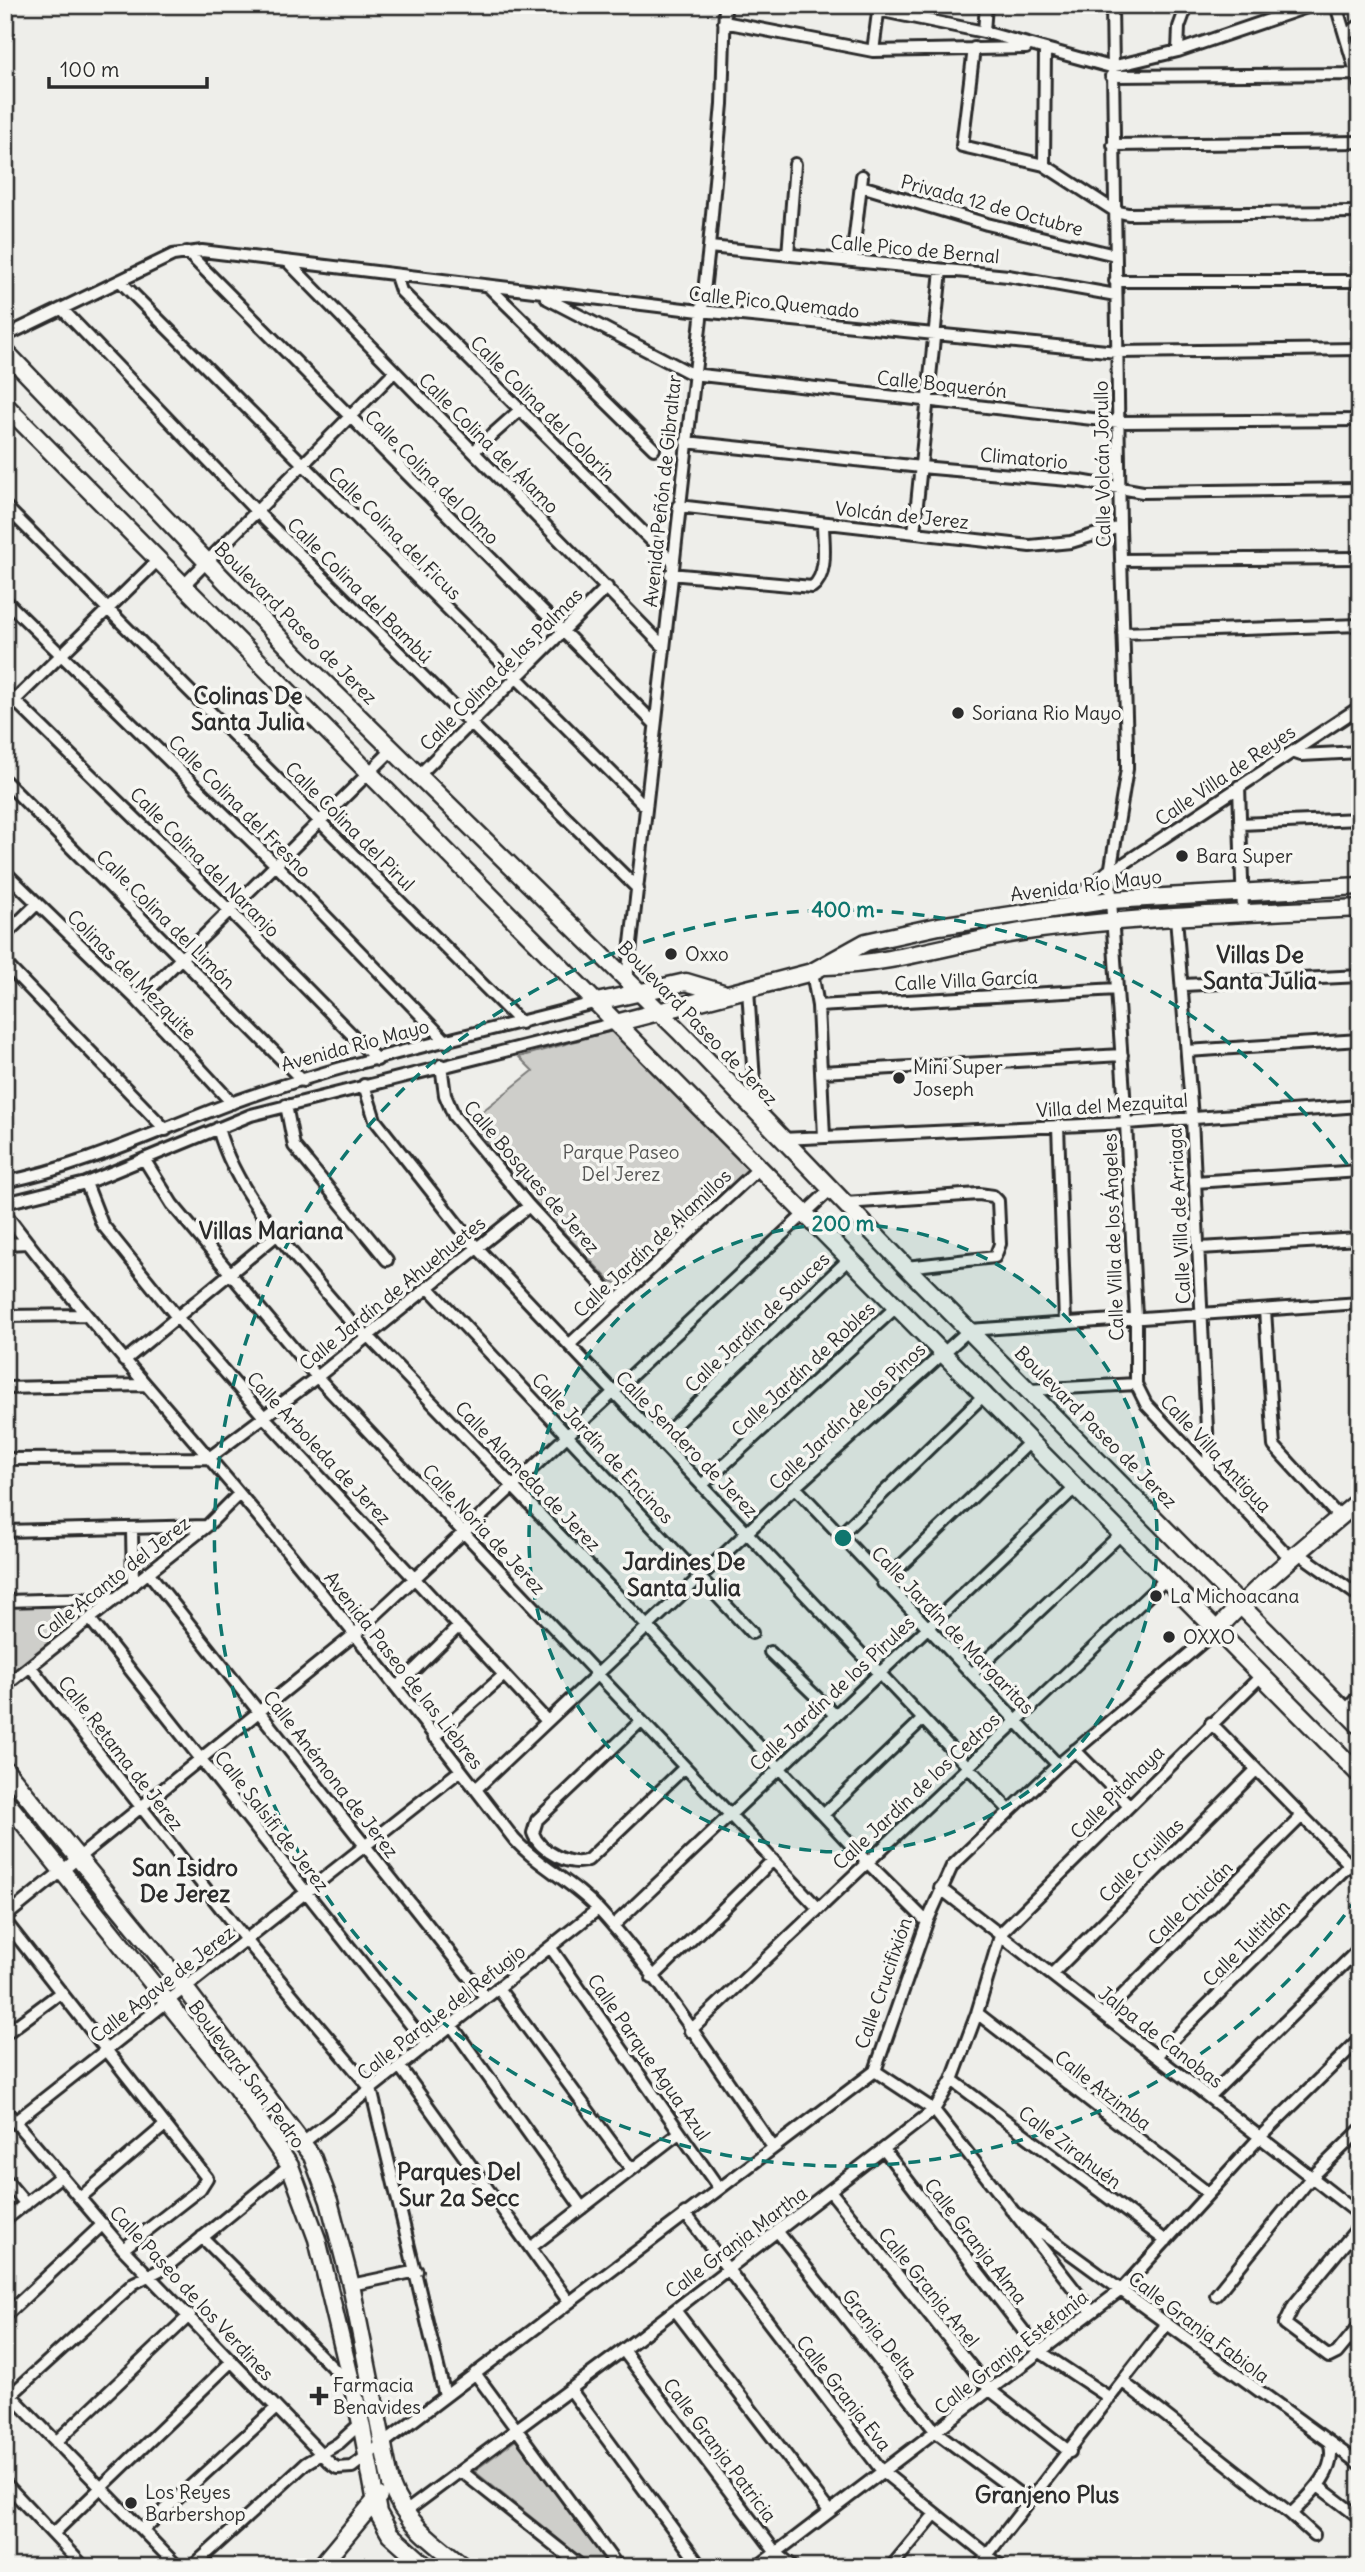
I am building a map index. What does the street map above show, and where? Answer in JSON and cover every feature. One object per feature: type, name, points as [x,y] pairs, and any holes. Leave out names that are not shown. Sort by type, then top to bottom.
[{"type":"main road","name":"Boulevard Paseo de Jerez","points":[[5,351],[392,750],[640,992],[906,1267],[1241,1602],[1360,1726]]},
{"type":"main road","points":[[5,405],[597,1002],[895,1308],[986,1393],[1260,1677],[1360,1775]]},
{"type":"main road","points":[[1072,906],[1110,873]]},
{"type":"main road","name":"Avenida Río Mayo","points":[[819,969],[851,949],[894,935],[1111,900],[1360,886]]},
{"type":"main road","name":"Avenida Río Mayo","points":[[616,1023],[819,969],[1038,929],[1243,912],[1360,908]]},
{"type":"main road","name":"Avenida Río Mayo","points":[[597,1002],[686,982],[723,993]]},
{"type":"main road","name":"Calle Crucifixión","points":[[1216,1631],[1241,1602],[1293,1555],[1358,1505]]},
{"type":"main road","name":"Boulevard San Pedro","points":[[5,1769],[185,1988],[304,2142],[329,2201],[351,2285],[385,2443]]},
{"type":"main road","name":"Boulevard San Pedro","points":[[5,1800],[235,2086],[290,2166],[317,2239],[361,2423],[374,2500],[390,2534],[415,2563]]},
{"type":"main road","points":[[385,2443],[391,2485],[404,2513],[465,2567]]},
{"type":"main road","points":[[320,2567],[374,2500],[391,2485]]},
{"type":"street","name":"Avenida Peñón de Gibraltar","points":[[627,979],[692,374],[709,247],[722,104],[724,5]]},
{"type":"street","points":[[984,32],[986,5]]},
{"type":"street","name":"Calle Volcán Jorullo","points":[[1112,5],[1115,281],[1127,769],[1110,873],[1113,921]]},
{"type":"street","points":[[1178,51],[1181,17],[1187,5]]},
{"type":"street","points":[[1111,72],[1314,5]]},
{"type":"street","points":[[873,51],[878,8],[984,32],[1111,72],[1359,78],[1336,5]]},
{"type":"street","points":[[724,22],[873,51],[1039,48]]},
{"type":"street","points":[[1347,34],[1360,25]]},
{"type":"street","points":[[974,48],[962,146],[1044,165],[1115,211],[1128,214],[1360,212]]},
{"type":"street","points":[[1039,48],[1044,165]]},
{"type":"street","points":[[1113,145],[1360,142]]},
{"type":"street","points":[[788,255],[795,164]]},
{"type":"street","name":"Privada 12 de Octubre","points":[[852,261],[861,181],[987,224],[1115,255]]},
{"type":"street","name":"Calle Pico de Bernal","points":[[709,247],[1036,279],[1116,295]]},
{"type":"street","points":[[5,336],[173,255],[187,252]]},
{"type":"street","name":"Calle Pico Quemado","points":[[187,252],[933,337],[1117,352],[1360,349]]},
{"type":"street","name":"Calle Colina del Olmo","points":[[187,252],[348,418],[654,723]]},
{"type":"street","name":"Calle Colina del Álamo","points":[[290,264],[663,646]]},
{"type":"street","points":[[914,533],[941,270]]},
{"type":"street","name":"Calle Colina del Colorín","points":[[397,276],[401,291],[672,561]]},
{"type":"street","points":[[1115,281],[1360,281]]},
{"type":"street","name":"Calle Colina del Ficus","points":[[121,282],[646,807]]},
{"type":"street","points":[[489,287],[654,449]]},
{"type":"street","name":"Calle Boquerón","points":[[544,292],[548,299],[692,374],[1119,422],[1360,420]]},
{"type":"street","name":"Calle Colina del Bambú","points":[[62,310],[257,512],[638,889]]},
{"type":"street","points":[[183,586],[394,372]]},
{"type":"street","points":[[474,452],[520,409]]},
{"type":"street","name":"Climatorio","points":[[686,442],[1090,482],[1120,489],[1156,492],[1360,489]]},
{"type":"street","name":"Calle Colina del Pirul","points":[[5,506],[521,1023]]},
{"type":"street","name":"Volcán de Jerez","points":[[678,506],[1030,546],[1071,542],[1120,527]]},
{"type":"street","points":[[670,574],[812,587],[819,580],[823,565],[823,524]]},
{"type":"street","points":[[1121,560],[1360,558]]},
{"type":"street","points":[[5,710],[108,612],[158,560]]},
{"type":"street","name":"Calle Colina de las Palmas","points":[[418,776],[607,587]]},
{"type":"street","name":"Calle Colina del Fresno","points":[[5,600],[276,864],[447,1042]]},
{"type":"street","points":[[1123,633],[1360,625]]},
{"type":"street","name":"Calle Colina del Naranjo","points":[[5,691],[230,911],[377,1060]]},
{"type":"street","name":"Calle Villa de Reyes","points":[[1110,873],[1360,707]]},
{"type":"street","name":"Calle Colina de las Palmas","points":[[138,1001],[392,750]]},
{"type":"street","points":[[1292,752],[1298,755],[1360,752]]},
{"type":"street","name":"Calle Colina del Limón","points":[[5,781],[303,1081]]},
{"type":"street","points":[[1239,786],[1243,912]]},
{"type":"street","points":[[1241,824],[1360,819]]},
{"type":"street","name":"Colinas del Mezquite","points":[[5,872],[138,1001],[232,1103]]},
{"type":"street","points":[[5,935],[37,904]]},
{"type":"street","name":"Calle Villa de Arriaga","points":[[1176,917],[1184,985],[1192,1118],[1209,1471]]},
{"type":"street","name":"Calle Villa de los Ángeles","points":[[1113,921],[1136,1317],[1136,1384]]},
{"type":"street","points":[[5,963],[166,1130]]},
{"type":"street","points":[[819,969],[818,1006],[824,1136]]},
{"type":"street","points":[[1184,985],[1360,976]]},
{"type":"street","points":[[748,989],[756,1112]]},
{"type":"street","name":"Calle Villa García","points":[[818,1006],[1117,989]]},
{"type":"street","name":"Avenida Río Mayo","points":[[5,1182],[63,1169],[232,1103],[303,1081],[597,1002]]},
{"type":"street","name":"Avenida Río Mayo","points":[[5,1203],[86,1183],[218,1128],[286,1105],[616,1023]]},
{"type":"street","points":[[1187,1051],[1360,1040]]},
{"type":"street","points":[[822,1072],[1122,1055]]},
{"type":"street","name":"Calle Bosques de Jerez","points":[[441,1065],[444,1095],[454,1116],[529,1206],[617,1301]]},
{"type":"street","name":"Calle Sendero de Jerez","points":[[364,1085],[374,1120],[477,1247],[1009,1810]]},
{"type":"street","points":[[286,1105],[294,1146],[387,1259]]},
{"type":"street","name":"Villa del Mezquital","points":[[782,1139],[1126,1123],[1360,1106]]},
{"type":"street","points":[[1058,1126],[1065,1322]]},
{"type":"street","name":"Calle Alameda de Jerez","points":[[218,1128],[232,1169],[279,1233],[354,1326],[368,1336],[514,1487],[866,1861],[927,1922]]},
{"type":"street","name":"Calle Noria de Jerez","points":[[144,1159],[172,1204],[317,1377],[818,1908]]},
{"type":"street","name":"Calle Jardín de Alamillos","points":[[570,1344],[759,1168]]},
{"type":"street","points":[[1195,1182],[1360,1171]]},
{"type":"street","name":"Calle Arboleda de Jerez","points":[[86,1183],[102,1224],[177,1317],[264,1418],[547,1721]]},
{"type":"street","points":[[123,2249],[206,2182],[204,2173],[164,2126],[5,1919],[355,1634],[569,1437],[831,1189]]},
{"type":"street","points":[[845,1203],[979,1194],[993,1196],[998,1201],[1000,1244],[995,1257],[906,1267]]},
{"type":"street","name":"Calle Jardín de Ahuehuetes","points":[[209,1458],[317,1377],[529,1206]]},
{"type":"street","name":"Avenida Paseo de las Liebres","points":[[5,1213],[85,1315],[209,1458],[398,1686],[434,1737],[524,1850],[568,1881],[613,1926],[773,2147]]},
{"type":"street","points":[[124,1361],[279,1233]]},
{"type":"street","points":[[1199,1248],[1360,1239]]},
{"type":"street","points":[[5,1244],[28,1243]]},
{"type":"street","name":"Calle Jardín de Sauces","points":[[660,1439],[848,1260]]},
{"type":"street","name":"Calle Jardín de Encinos","points":[[428,1287],[752,1633]]},
{"type":"street","points":[[969,1330],[1360,1303]]},
{"type":"street","name":"Calle Jardín de Robles","points":[[703,1484],[895,1308]]},
{"type":"street","points":[[1265,1310],[1274,1446],[1339,1517]]},
{"type":"street","points":[[5,1316],[85,1315]]},
{"type":"street","name":"Calle Jardín de los Pinos","points":[[476,1789],[795,1487],[942,1351],[969,1330]]},
{"type":"street","name":"Calle Villa Antigua","points":[[1030,1390],[1136,1384],[1146,1404],[1293,1555],[1360,1597]]},
{"type":"street","points":[[5,1388],[144,1385]]},
{"type":"street","points":[[839,1536],[986,1393]]},
{"type":"street","points":[[883,1583],[1032,1440]]},
{"type":"street","points":[[5,1459],[209,1458]]},
{"type":"street","name":"Calle Jardín de los Pirules","points":[[613,1926],[1077,1486]]},
{"type":"street","name":"Calle Jardín de Margaritas","points":[[795,1487],[1058,1765]]},
{"type":"street","name":"Calle Acanto del Jerez","points":[[5,1686],[207,1526],[239,1494]]},
{"type":"street","points":[[5,1531],[132,1530],[207,1526]]},
{"type":"street","points":[[132,1530],[133,1585]]},
{"type":"street","points":[[972,1674],[1122,1533]]},
{"type":"street","name":"Calle Anémona de Jerez","points":[[148,1572],[485,1997]]},
{"type":"street","name":"Calle Jardín de los Cedros","points":[[690,2031],[1167,1578]]},
{"type":"street","points":[[5,1601],[117,1598]]},
{"type":"street","name":"Calle Salsifi de Jerez","points":[[90,1619],[427,2045]]},
{"type":"street","points":[[398,1686],[460,1626]]},
{"type":"street","name":"Calle Crucifixión","points":[[367,2458],[718,2187],[875,2071],[927,1922],[952,1866],[1058,1765],[1216,1631]]},
{"type":"street","points":[[771,1652],[834,1714]]},
{"type":"street","name":"Calle Retama de Jerez","points":[[30,1666],[246,1940],[371,2089]]},
{"type":"street","points":[[434,1737],[504,1675]]},
{"type":"street","name":"Calle Pitahaya","points":[[1001,1933],[1128,1804],[1260,1677]]},
{"type":"street","points":[[1345,1710],[1360,1695]]},
{"type":"street","points":[[823,1815],[923,1719]]},
{"type":"street","points":[[640,1722],[537,1820],[533,1833],[539,1844],[569,1861],[582,1863],[588,1860],[684,1768]]},
{"type":"street","points":[[1211,1723],[1360,1875]]},
{"type":"street","points":[[1075,1750],[1128,1804]]},
{"type":"street","name":"Calle Agave de Jerez","points":[[16,2121],[461,1770]]},
{"type":"street","name":"Calle Cruillas","points":[[1052,1974],[1256,1770]]},
{"type":"street","name":"Calle Chiclán","points":[[1103,2015],[1302,1816]]},
{"type":"street","name":"Calle Tultitlán","points":[[1156,2056],[1360,1854]]},
{"type":"street","points":[[652,1978],[773,1860]]},
{"type":"street","name":"Jalpa de Canobas","points":[[940,1888],[1001,1933],[1310,2179],[1360,2215]]},
{"type":"street","name":"Calle Parque del Refugio","points":[[304,2142],[598,1909]]},
{"type":"street","name":"Calle Granja Martha","points":[[404,2513],[885,2151],[934,2110],[952,2080],[977,2013],[1001,1933]]},
{"type":"street","name":"Calle Parque Agua Azul","points":[[551,1948],[718,2187]]},
{"type":"street","points":[[1209,2097],[1360,1948]]},
{"type":"street","points":[[498,1988],[632,2169]]},
{"type":"street","points":[[5,2034],[60,1993]]},
{"type":"street","name":"Calle Atzimba","points":[[977,2013],[1208,2193]]},
{"type":"street","points":[[452,2026],[582,2208]]},
{"type":"street","name":"Calle Granja Estefanía","points":[[757,2567],[1121,2290],[1260,2137],[1360,2039]]},
{"type":"street","points":[[400,2067],[569,2302]]},
{"type":"street","name":"Calle Granja Fabiola","points":[[875,2071],[934,2110],[1092,2312]]},
{"type":"street","name":"Calle Zirahuén","points":[[952,2080],[1166,2241]]},
{"type":"street","points":[[371,2089],[445,2396]]},
{"type":"street","name":"Calle Paseo de los Verdines","points":[[5,2110],[123,2249],[190,2315],[275,2409],[320,2453],[337,2468],[345,2469],[367,2458]]},
{"type":"street","points":[[81,2197],[164,2126]]},
{"type":"street","points":[[1216,2295],[1310,2179],[1360,2130]]},
{"type":"street","points":[[530,2248],[679,2133]]},
{"type":"street","name":"Calle Granja Alma","points":[[885,2151],[1040,2351],[1110,2398]]},
{"type":"street","points":[[178,2567],[8,2392],[134,2283],[166,2267],[290,2166]]},
{"type":"street","points":[[5,2220],[62,2175]]},
{"type":"street","points":[[5,2179],[26,2204]]},
{"type":"street","name":"Calle Granja Anel","points":[[831,2192],[990,2390],[1070,2452]]},
{"type":"street","name":"Calle Granja Fabiola","points":[[1012,2210],[1358,2463]]},
{"type":"street","name":"Calle Granja Eva","points":[[685,2213],[882,2471],[1002,2567]]},
{"type":"street","points":[[5,2316],[103,2224]]},
{"type":"street","points":[[1360,2225],[1294,2305],[1284,2324],[1329,2357],[1337,2353],[1360,2325]]},
{"type":"street","name":"Granja Delta","points":[[778,2232],[936,2432],[1029,2501]]},
{"type":"street","points":[[202,2237],[353,2388]]},
{"type":"street","points":[[351,2285],[417,2271]]},
{"type":"street","points":[[674,2310],[829,2511]]},
{"type":"street","points":[[56,2442],[190,2315]]},
{"type":"street","points":[[978,2567],[1070,2452],[1166,2325]]},
{"type":"street","name":"Calle Granja Patricia","points":[[623,2350],[776,2553],[794,2567]]},
{"type":"street","points":[[54,2534],[232,2361]]},
{"type":"street","points":[[475,2374],[618,2567]]},
{"type":"street","points":[[1123,2382],[1314,2535]]},
{"type":"street","points":[[570,2389],[701,2567]]},
{"type":"street","points":[[144,2530],[275,2409]]},
{"type":"street","points":[[192,2567],[320,2453],[339,2443],[361,2423]]},
{"type":"street","points":[[1291,2514],[1318,2486],[1331,2459],[1330,2445]]},
{"type":"street","points":[[461,2471],[582,2567]]},
{"type":"street","points":[[5,2483],[81,2565]]},
{"type":"street","points":[[1318,2486],[1360,2518]]},
{"type":"street","points":[[5,2497],[21,2499]]},
{"type":"street","points":[[891,2567],[935,2514]]},
{"type":"green space","name":"Parque Paseo Del Jerez","points":[[615,1030],[747,1164],[747,1170],[634,1278],[620,1285],[609,1280],[533,1200],[470,1121],[533,1071],[519,1057]]},
{"type":"green space","points":[[107,1604],[5,1685],[5,1607]]},
{"type":"green space","points":[[517,2439],[612,2567],[593,2567],[474,2471]]},
{"type":"place","name":"Soriana Rio Mayo","points":[[958,713]]},
{"type":"place","name":"Bara Super","points":[[1182,856]]},
{"type":"place","name":"Oxxo","points":[[671,954]]},
{"type":"place","name":"Mini Super Joseph","points":[[899,1078]]},
{"type":"place","name":"La Michoacana","points":[[1156,1596]]},
{"type":"place","name":"OXXO","points":[[1169,1637]]},
{"type":"place","name":"Farmacia Benavides","points":[[319,2396]]},
{"type":"place","name":"Los Reyes Barbershop","points":[[131,2503]]},
{"type":"district","name":"Colinas De Santa Julia","points":[[248,709]]},
{"type":"district","name":"Villas De Santa Julia","points":[[1260,968]]},
{"type":"district","name":"Villas Mariana","points":[[271,1231]]},
{"type":"district","name":"Jardines De Santa Julia","points":[[684,1575]]},
{"type":"district","name":"San Isidro De Jerez","points":[[185,1881]]},
{"type":"district","name":"Parques Del Sur 2a Secc","points":[[459,2185]]},
{"type":"district","name":"Granjeno Plus","points":[[1047,2495]]}]
